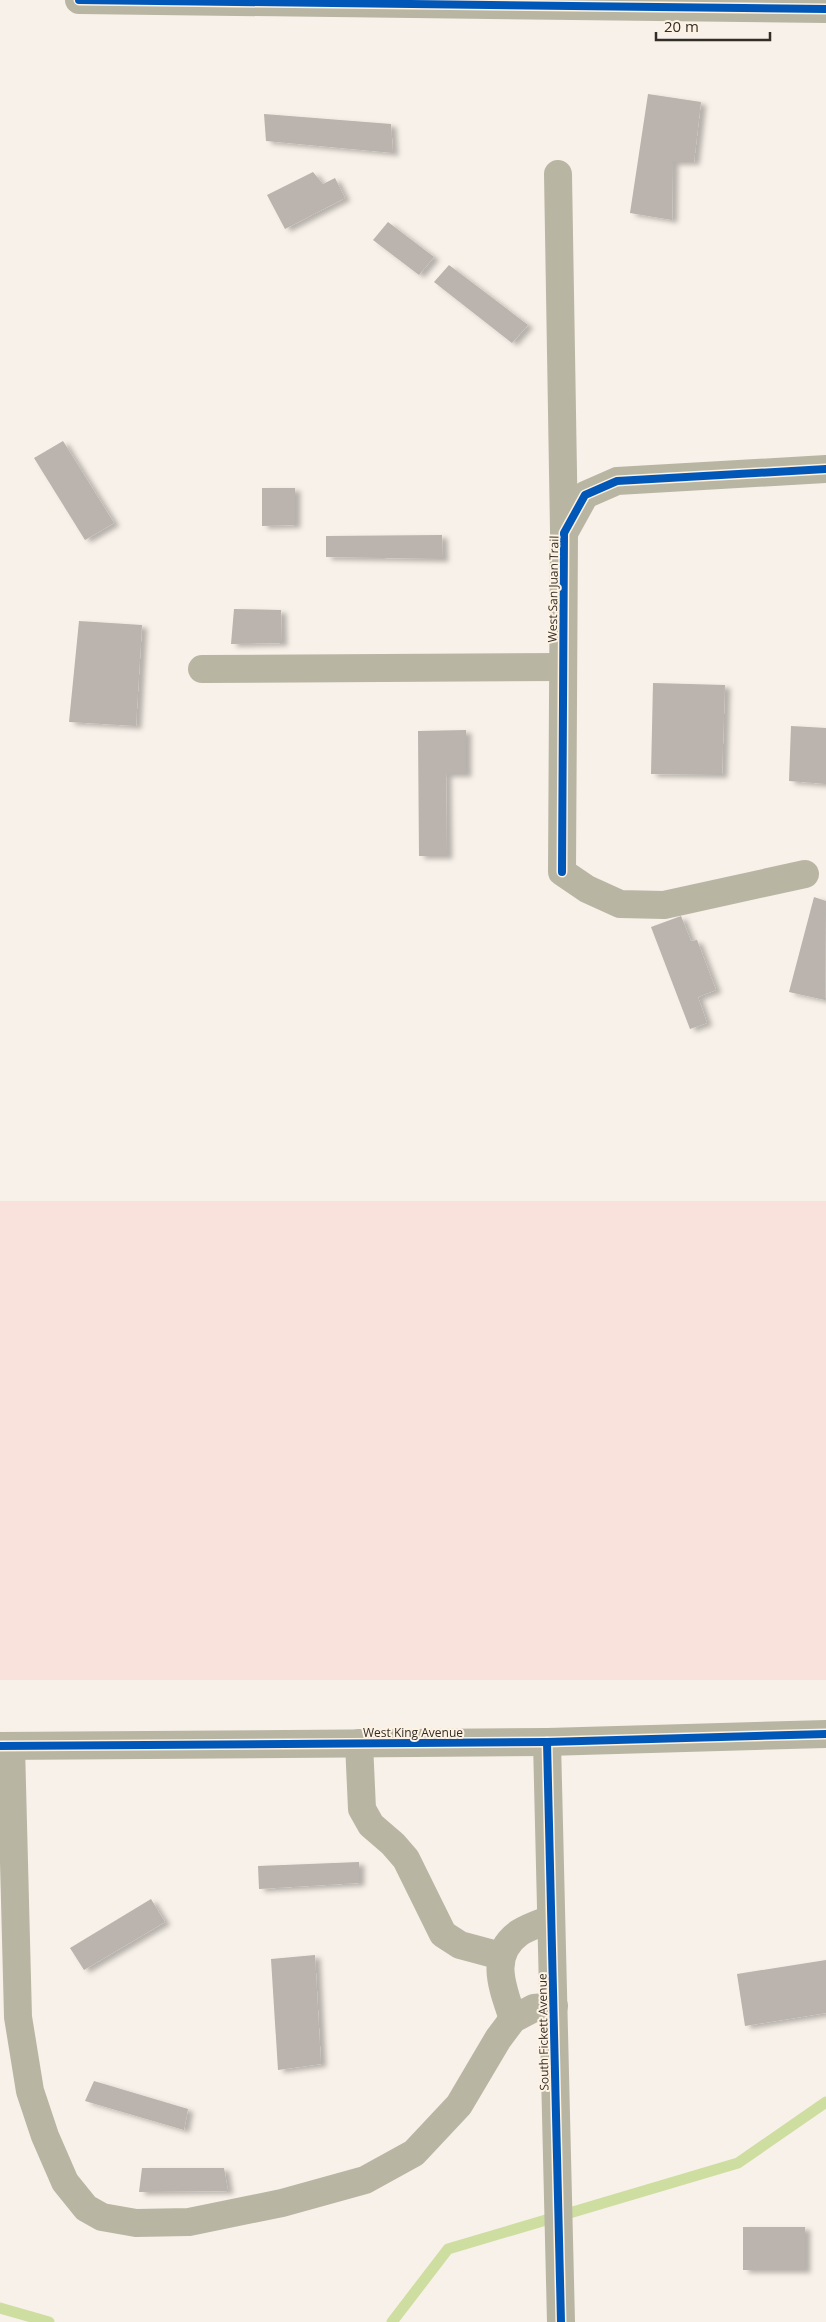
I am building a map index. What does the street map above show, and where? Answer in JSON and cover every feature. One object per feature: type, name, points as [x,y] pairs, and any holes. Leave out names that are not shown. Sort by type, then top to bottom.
[{"type":"street","points":[[79,0],[826,9]]},
{"type":"street","points":[[558,174],[564,533]]},
{"type":"street","name":"West San Juan Trail","points":[[805,874],[664,905],[620,904],[588,889],[562,872],[564,533],[585,495],[617,481],[826,469]]},
{"type":"street","points":[[202,669],[563,667]]},
{"type":"street","name":"West King Avenue","points":[[6,1746],[547,1742],[826,1734]]},
{"type":"street","name":"South Fickett Avenue","points":[[547,1742],[561,2322]]},
{"type":"street","points":[[359,1743],[362,1809],[371,1825],[393,1844],[406,1859],[443,1934],[460,1944],[501,1956]]},
{"type":"street","points":[[6,1746],[18,2017],[30,2091],[45,2136],[65,2182],[86,2208],[102,2216],[136,2224],[190,2222],[282,2203],[365,2180],[414,2153],[460,2105],[498,2039],[513,2018],[534,2008],[554,2006]]},
{"type":"street","points":[[513,2018],[501,1982],[499,1964],[501,1956],[504,1949],[519,1933],[551,1919]]},
{"type":"shaded area","points":[[0,1201],[826,1201],[826,1680],[0,1680]]},
{"type":"building","points":[[648,94],[701,102],[694,162],[673,162],[672,220],[630,213]]},
{"type":"building","points":[[264,114],[391,124],[393,153],[266,141]]},
{"type":"building","points":[[313,172],[323,184],[335,178],[345,198],[285,229],[267,195]]},
{"type":"building","points":[[388,222],[434,257],[419,275],[373,240]]},
{"type":"building","points":[[449,265],[528,325],[512,343],[434,282]]},
{"type":"building","points":[[63,441],[114,523],[85,540],[34,458]]},
{"type":"building","points":[[262,488],[295,488],[295,525],[262,526]]},
{"type":"building","points":[[442,535],[443,559],[326,557],[326,536]]},
{"type":"building","points":[[234,609],[281,610],[282,643],[231,644]]},
{"type":"building","points":[[79,621],[142,625],[136,726],[69,722]]},
{"type":"building","points":[[653,683],[725,685],[722,775],[651,774]]},
{"type":"building","points":[[791,726],[826,728],[826,784],[789,781]]},
{"type":"building","points":[[466,730],[466,774],[446,774],[447,856],[419,856],[418,731]]},
{"type":"building","points":[[814,897],[826,901],[825,1000],[789,992]]},
{"type":"building","points":[[681,916],[691,941],[697,940],[716,990],[698,997],[707,1023],[690,1029],[651,927]]},
{"type":"building","points":[[359,1862],[359,1883],[259,1889],[258,1866]]},
{"type":"building","points":[[151,1899],[165,1922],[84,1970],[70,1948]]},
{"type":"building","points":[[315,1955],[321,2064],[278,2070],[271,1959]]},
{"type":"building","points":[[826,1960],[826,2013],[745,2026],[737,1974]]},
{"type":"building","points":[[94,2081],[188,2109],[184,2130],[85,2101]]},
{"type":"building","points":[[142,2168],[224,2168],[228,2191],[139,2192]]},
{"type":"building","points":[[743,2227],[805,2227],[805,2270],[743,2270]]},
{"type":"waterway","points":[[392,2322],[448,2249],[738,2163],[826,2102]]},
{"type":"waterway","points":[[0,2308],[49,2322]]},
{"type":"cycle path","points":[[79,0],[826,9]]},
{"type":"cycle path","points":[[562,872],[564,533],[585,495],[617,481],[826,469]]},
{"type":"cycle path","points":[[0,1746],[547,1742],[826,1734]]},
{"type":"cycle path","points":[[547,1742],[561,2322]]}]
